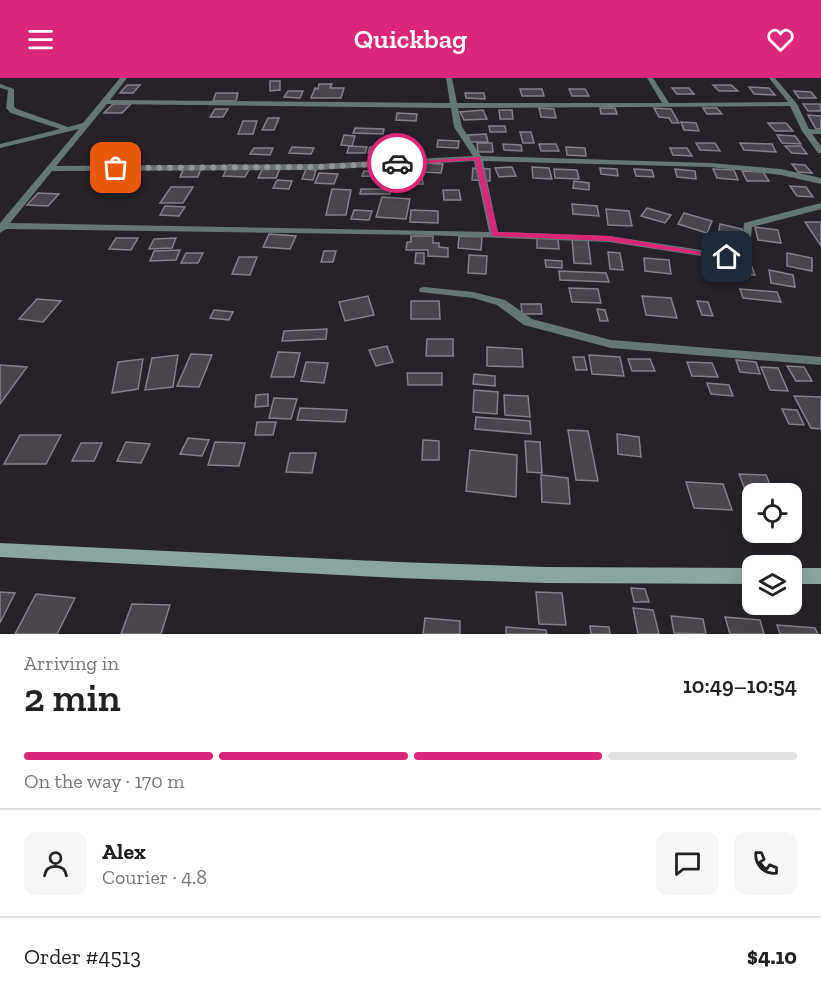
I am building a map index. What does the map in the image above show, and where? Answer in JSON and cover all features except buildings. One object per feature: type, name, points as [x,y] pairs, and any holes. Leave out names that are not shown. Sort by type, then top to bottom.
[{"type":"main road","points":[[0,550],[398,570],[546,575],[742,576]]},
{"type":"main road","points":[[802,576],[821,576]]},
{"type":"street","points":[[1,228],[49,169],[90,124],[124,78]]},
{"type":"street","points":[[449,78],[458,127],[478,158],[494,234]]},
{"type":"street","points":[[650,78],[666,104]]},
{"type":"street","points":[[772,78],[793,104],[806,131],[821,151]]},
{"type":"street","points":[[0,86],[11,89],[10,108],[14,111],[68,129]]},
{"type":"street","points":[[107,102],[453,106],[793,104]]},
{"type":"street","points":[[0,146],[90,124]]},
{"type":"street","points":[[806,131],[821,132]]},
{"type":"street","points":[[49,169],[318,167],[478,158],[710,165],[782,172],[821,181]]},
{"type":"street","points":[[1,228],[494,234],[609,239],[727,257],[740,254],[747,246],[747,225],[821,206]]},
{"type":"street","points":[[424,290],[473,295],[501,302],[528,322],[611,344],[821,361]]},
{"type":"way so far","points":[[116,168],[318,167],[397,163]]},
{"type":"route","points":[[397,163],[478,158],[494,234],[609,239],[727,257]]}]
